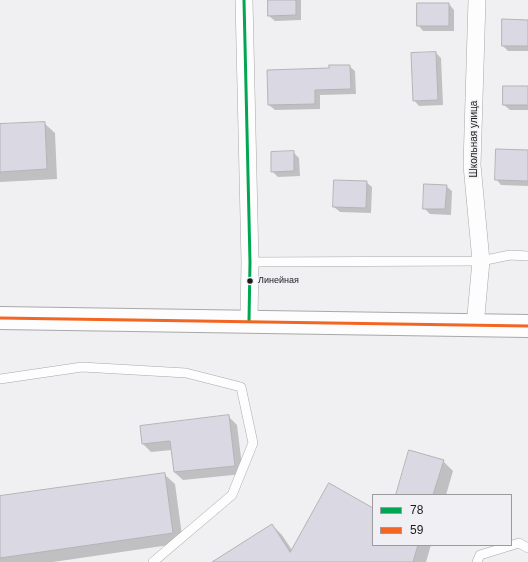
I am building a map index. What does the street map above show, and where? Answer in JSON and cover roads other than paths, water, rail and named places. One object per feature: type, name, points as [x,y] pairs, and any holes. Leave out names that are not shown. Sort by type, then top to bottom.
[{"type":"main road","points":[[0,318],[528,326]]},
{"type":"main road","points":[[0,323],[56,320]]},
{"type":"street","points":[[244,0],[250,262],[249,321]]},
{"type":"street","name":"Школьная улица","points":[[476,326],[481,261],[472,165],[477,0]]},
{"type":"lane","points":[[250,262],[481,261],[510,255],[528,256]]},
{"type":"lane","points":[[0,379],[82,367],[186,373],[242,387],[254,443],[232,495],[153,562]]},
{"type":"lane","points":[[512,545],[520,543],[528,548]]},
{"type":"lane","points":[[477,562],[480,555],[510,546]]},
{"type":"place","name":"Линейная","points":[[250,281]]}]
